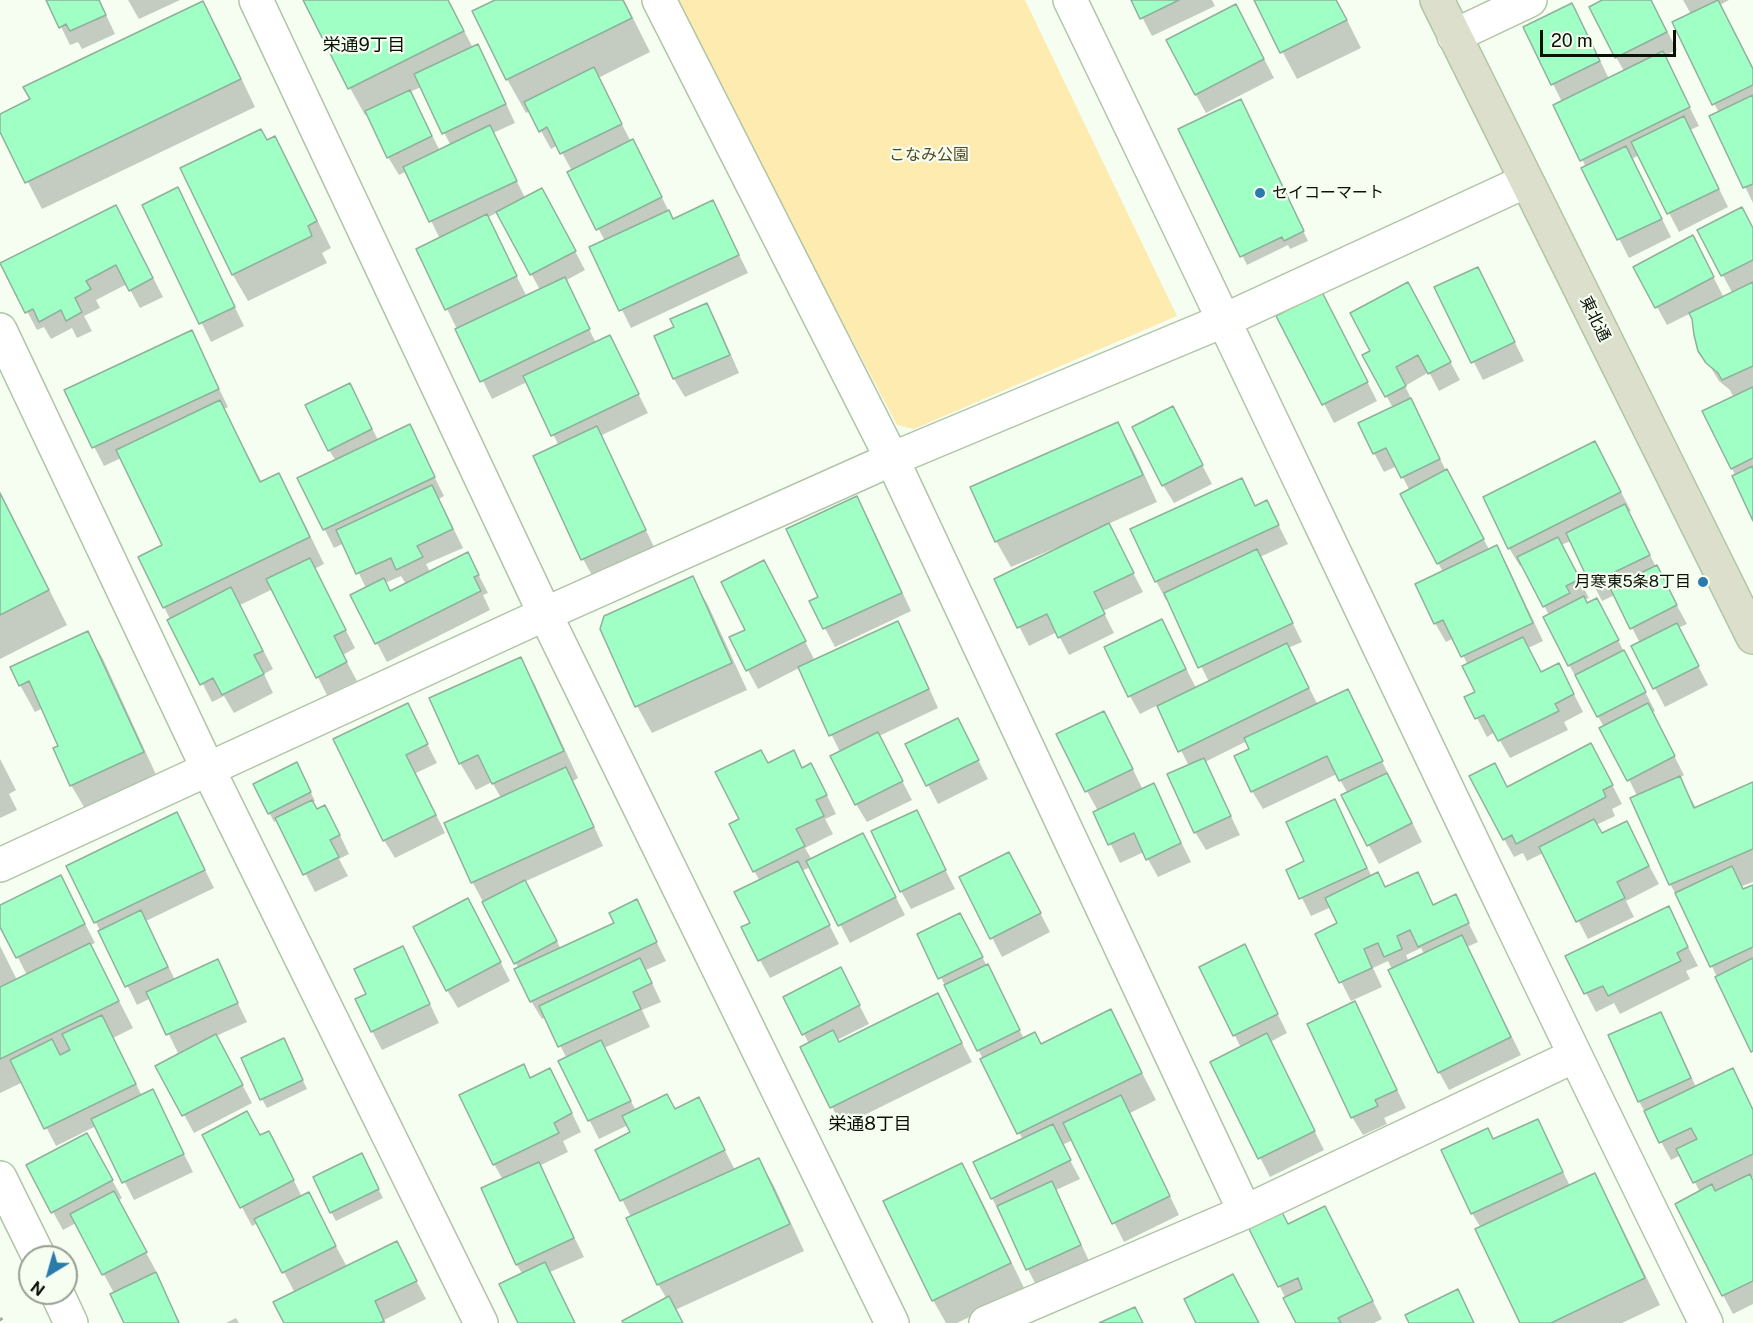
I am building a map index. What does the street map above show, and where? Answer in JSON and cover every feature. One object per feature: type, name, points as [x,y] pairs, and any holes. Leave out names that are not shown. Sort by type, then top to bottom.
[{"type":"street","points":[[256,0],[545,614],[892,1323]]},
{"type":"street","points":[[659,0],[892,459],[1245,1212]]},
{"type":"street","points":[[1070,0],[1225,320],[1574,1056],[1706,1323]]},
{"type":"street","name":"東北通","points":[[1437,0],[1753,637]]},
{"type":"street","points":[[1454,36],[1530,0]]},
{"type":"street","points":[[0,866],[545,614],[892,459],[1225,320],[1526,182]]},
{"type":"street","points":[[0,330],[208,769],[481,1323]]},
{"type":"street","points":[[986,1323],[1245,1212],[1574,1056]]},
{"type":"street","points":[[0,1178],[33,1245]]},
{"type":"street","points":[[63,1305],[71,1323]]},
{"type":"path","points":[[0,1318],[3,1323]]},
{"type":"green space","name":"こなみ公園","points":[[672,0],[1025,0],[1177,316],[914,429],[897,425]]},
{"type":"building","points":[[46,0],[99,0],[106,15],[70,31],[66,24],[59,28]]},
{"type":"building","points":[[303,0],[448,0],[464,31],[348,89]]},
{"type":"building","points":[[495,0],[623,0],[632,18],[506,80],[472,11]]},
{"type":"building","points":[[1131,0],[1179,0],[1140,19]]},
{"type":"building","points":[[1254,0],[1336,0],[1347,20],[1280,53]]},
{"type":"building","points":[[1602,0],[1651,0],[1667,32],[1615,58],[1589,7]]},
{"type":"building","points":[[1718,0],[1753,69],[1753,85],[1712,105],[1672,22]]},
{"type":"building","points":[[203,1],[241,79],[25,183],[0,132],[0,114],[30,99],[23,87]]},
{"type":"building","points":[[1572,3],[1600,61],[1551,85],[1523,27]]},
{"type":"building","points":[[1236,4],[1264,59],[1195,95],[1166,40]]},
{"type":"building","points":[[478,44],[506,104],[442,134],[414,74]]},
{"type":"building","points":[[1663,51],[1690,107],[1580,161],[1553,105]]},
{"type":"building","points":[[594,67],[622,124],[560,154],[547,127],[539,132],[524,102]]},
{"type":"building","points":[[410,90],[432,136],[387,158],[365,111]]},
{"type":"building","points":[[1753,95],[1753,184],[1743,188],[1709,116]]},
{"type":"building","points":[[1241,99],[1304,231],[1284,241],[1282,237],[1240,257],[1178,129]]},
{"type":"building","points":[[1684,116],[1719,189],[1667,214],[1631,142]]},
{"type":"building","points":[[490,125],[517,181],[429,222],[403,167]]},
{"type":"building","points":[[261,129],[267,140],[275,136],[317,221],[308,226],[312,236],[232,275],[180,168]]},
{"type":"building","points":[[633,139],[662,197],[596,230],[567,172]]},
{"type":"building","points":[[1626,146],[1662,219],[1617,240],[1581,168]]},
{"type":"building","points":[[178,187],[235,307],[199,324],[142,205]]},
{"type":"building","points":[[542,188],[576,251],[530,275],[496,212]]},
{"type":"building","points":[[713,200],[739,255],[619,311],[589,247],[669,210],[673,219]]},
{"type":"building","points":[[116,205],[153,278],[129,291],[116,265],[86,281],[91,289],[75,298],[82,312],[66,321],[61,310],[39,322],[33,309],[25,313],[0,263]]},
{"type":"building","points":[[1742,207],[1753,228],[1753,260],[1721,276],[1697,230]]},
{"type":"building","points":[[487,214],[517,276],[445,310],[416,249]]},
{"type":"building","points":[[1693,235],[1714,277],[1655,308],[1633,267]]},
{"type":"building","points":[[1478,267],[1515,342],[1471,363],[1434,287]]},
{"type":"building","points":[[565,277],[590,329],[480,382],[455,329]]},
{"type":"building","points":[[1408,282],[1451,362],[1428,374],[1418,355],[1396,367],[1406,386],[1385,397],[1362,355],[1370,351],[1350,313]]},
{"type":"building","points":[[1753,282],[1753,366],[1722,380],[1698,351],[1689,313]]},
{"type":"building","points":[[1322,292],[1368,382],[1322,405],[1276,316]]},
{"type":"building","points":[[707,303],[730,355],[673,379],[654,336],[674,327],[670,319]]},
{"type":"building","points":[[192,330],[219,389],[92,448],[64,390]]},
{"type":"building","points":[[610,335],[639,394],[551,436],[523,376]]},
{"type":"building","points":[[350,383],[372,429],[328,451],[305,405]]},
{"type":"building","points":[[1753,387],[1753,458],[1731,469],[1702,411]]},
{"type":"building","points":[[1411,398],[1440,459],[1401,478],[1386,448],[1373,454],[1358,423]]},
{"type":"building","points":[[220,400],[260,482],[279,473],[310,537],[163,608],[138,557],[162,545],[116,450]]},
{"type":"building","points":[[1173,406],[1203,465],[1162,486],[1132,427]]},
{"type":"building","points":[[1118,422],[1143,475],[995,542],[970,487]]},
{"type":"building","points":[[410,424],[435,477],[323,530],[297,478]]},
{"type":"building","points":[[597,426],[646,530],[581,560],[533,456]]},
{"type":"building","points":[[1595,441],[1621,492],[1508,549],[1483,497]]},
{"type":"building","points":[[1753,466],[1753,521],[1732,476]]},
{"type":"building","points":[[1447,469],[1484,539],[1437,564],[1400,494]]},
{"type":"building","points":[[1242,478],[1255,506],[1267,500],[1279,525],[1155,582],[1130,529]]},
{"type":"building","points":[[432,485],[453,529],[417,546],[423,557],[396,570],[391,558],[356,574],[336,530]]},
{"type":"building","points":[[0,493],[49,590],[0,615]]},
{"type":"building","points":[[857,496],[902,593],[823,629],[809,601],[818,597],[786,529]]},
{"type":"building","points":[[1625,504],[1650,555],[1590,584],[1566,533]]},
{"type":"building","points":[[1109,523],[1134,573],[1094,592],[1105,614],[1058,638],[1047,614],[1017,628],[994,579]]},
{"type":"building","points":[[1558,537],[1580,579],[1566,586],[1570,593],[1543,607],[1517,557]]},
{"type":"building","points":[[1497,545],[1533,623],[1461,657],[1443,620],[1434,624],[1415,584]]},
{"type":"building","points":[[1257,549],[1293,623],[1198,668],[1164,593]]},
{"type":"building","points":[[468,552],[479,575],[474,577],[481,591],[375,644],[350,595],[384,578],[390,591]]},
{"type":"building","points":[[310,558],[346,630],[334,636],[347,662],[316,678],[266,579]]},
{"type":"building","points":[[764,560],[806,641],[746,671],[729,637],[745,630],[721,582]]},
{"type":"building","points":[[1657,565],[1677,605],[1630,629],[1610,588]]},
{"type":"building","points":[[693,576],[732,663],[635,707],[600,629],[604,616]]},
{"type":"building","points":[[231,587],[263,651],[254,655],[264,674],[222,695],[213,678],[200,685],[167,620]]},
{"type":"building","points":[[1584,596],[1587,603],[1597,598],[1619,640],[1568,666],[1543,617]]},
{"type":"building","points":[[1162,619],[1186,669],[1128,697],[1104,647]]},
{"type":"building","points":[[898,621],[929,689],[829,736],[798,667]]},
{"type":"building","points":[[1677,623],[1699,666],[1653,689],[1631,646]]},
{"type":"building","points":[[88,631],[144,752],[70,786],[53,748],[58,746],[29,681],[19,686],[10,667]]},
{"type":"building","points":[[1523,637],[1541,672],[1559,663],[1574,694],[1555,704],[1559,711],[1498,741],[1484,715],[1475,719],[1464,697],[1475,692],[1462,666]]},
{"type":"building","points":[[1287,643],[1309,688],[1178,752],[1157,706]]},
{"type":"building","points":[[1624,650],[1646,692],[1597,717],[1575,675]]},
{"type":"building","points":[[521,657],[564,751],[492,784],[478,755],[459,764],[429,698]]},
{"type":"building","points":[[1348,689],[1383,761],[1339,781],[1327,756],[1251,792],[1234,756],[1249,749],[1244,738]]},
{"type":"building","points":[[408,703],[428,744],[406,755],[436,815],[383,841],[333,739]]},
{"type":"building","points":[[1648,703],[1675,756],[1627,781],[1599,728]]},
{"type":"building","points":[[1104,711],[1133,769],[1085,792],[1056,734]]},
{"type":"building","points":[[958,718],[979,760],[926,786],[905,744]]},
{"type":"building","points":[[878,732],[903,781],[855,805],[830,756]]},
{"type":"building","points":[[1591,743],[1613,785],[1603,790],[1606,797],[1516,844],[1512,835],[1503,840],[1469,776],[1495,763],[1507,787]]},
{"type":"building","points":[[761,750],[768,763],[794,750],[802,768],[811,763],[827,795],[816,800],[824,816],[796,829],[805,846],[753,872],[729,824],[739,819],[715,772]]},
{"type":"building","points":[[1204,758],[1231,816],[1194,833],[1167,774]]},
{"type":"building","points":[[297,762],[311,792],[268,814],[253,784]]},
{"type":"building","points":[[566,767],[594,827],[471,883],[444,823]]},
{"type":"building","points":[[1387,773],[1412,823],[1367,846],[1341,795]]},
{"type":"building","points":[[1680,776],[1694,808],[1753,782],[1753,849],[1669,885],[1630,798]]},
{"type":"building","points":[[1154,783],[1181,843],[1146,860],[1134,833],[1108,845],[1093,812]]},
{"type":"building","points":[[1335,799],[1367,868],[1299,899],[1286,870],[1304,861],[1286,822]]},
{"type":"building","points":[[312,800],[317,809],[325,805],[340,835],[330,840],[339,857],[303,875],[275,818]]},
{"type":"building","points":[[917,810],[946,870],[900,892],[871,831]]},
{"type":"building","points":[[177,812],[205,870],[94,923],[66,866]]},
{"type":"building","points":[[1594,819],[1602,833],[1627,821],[1649,866],[1617,882],[1625,898],[1576,922],[1539,847]]},
{"type":"building","points":[[863,833],[896,897],[838,926],[806,861]]},
{"type":"building","points":[[1009,852],[1041,913],[990,939],[959,877]]},
{"type":"building","points":[[798,861],[830,925],[758,961],[741,927],[750,923],[734,892]]},
{"type":"building","points":[[1732,866],[1743,889],[1753,885],[1753,947],[1710,967],[1675,893]]},
{"type":"building","points":[[1378,872],[1385,887],[1418,872],[1433,905],[1456,894],[1469,923],[1418,947],[1410,930],[1397,936],[1402,949],[1384,957],[1378,943],[1364,949],[1372,968],[1339,983],[1315,934],[1337,923],[1325,898]]},
{"type":"building","points":[[61,875],[85,924],[16,958],[0,927],[0,905]]},
{"type":"building","points":[[525,880],[557,941],[514,964],[482,902]]},
{"type":"building","points":[[468,898],[501,962],[446,991],[413,927]]},
{"type":"building","points":[[637,899],[657,942],[530,1002],[514,969],[614,923],[609,913]]},
{"type":"building","points":[[1669,906],[1688,947],[1677,953],[1681,961],[1608,996],[1603,986],[1584,994],[1565,956]]},
{"type":"building","points":[[141,910],[168,967],[125,987],[98,931]]},
{"type":"building","points":[[960,913],[983,957],[938,979],[917,934]]},
{"type":"building","points":[[1462,935],[1511,1037],[1438,1073],[1388,970]]},
{"type":"building","points":[[90,943],[119,1001],[0,1059],[0,987]]},
{"type":"building","points":[[1245,944],[1278,1014],[1233,1036],[1199,967]]},
{"type":"building","points":[[403,946],[430,1004],[371,1032],[355,999],[366,994],[354,969]]},
{"type":"building","points":[[640,958],[652,983],[633,992],[641,1009],[558,1047],[539,1006]]},
{"type":"building","points":[[1753,958],[1753,1051],[1751,1052],[1715,977]]},
{"type":"building","points":[[218,959],[238,1003],[166,1035],[146,992]]},
{"type":"building","points":[[988,964],[1020,1030],[977,1051],[944,985]]},
{"type":"building","points":[[841,967],[860,1005],[802,1035],[783,997]]},
{"type":"building","points":[[938,993],[962,1043],[830,1108],[800,1047],[833,1030],[839,1042]]},
{"type":"building","points":[[1355,1001],[1397,1090],[1375,1100],[1378,1106],[1351,1118],[1307,1024]]},
{"type":"building","points":[[1111,1009],[1142,1073],[1017,1134],[980,1059],[1035,1032],[1041,1044]]},
{"type":"building","points":[[1661,1012],[1691,1078],[1638,1102],[1608,1035]]},
{"type":"building","points":[[102,1015],[136,1084],[44,1129],[10,1060],[52,1039],[60,1055],[70,1050],[62,1034]]},
{"type":"building","points":[[1267,1033],[1315,1131],[1258,1159],[1210,1062]]},
{"type":"building","points":[[216,1034],[243,1085],[182,1116],[155,1066]]},
{"type":"building","points":[[284,1038],[303,1080],[260,1100],[241,1058]]},
{"type":"building","points":[[601,1040],[631,1101],[588,1121],[558,1061]]},
{"type":"building","points":[[524,1064],[530,1078],[550,1068],[572,1113],[554,1123],[559,1133],[493,1165],[459,1095]]},
{"type":"building","points":[[1733,1068],[1753,1110],[1753,1154],[1693,1183],[1676,1149],[1697,1139],[1691,1128],[1659,1143],[1644,1111]]},
{"type":"building","points":[[153,1089],[184,1154],[122,1183],[91,1119]]},
{"type":"building","points":[[667,1094],[675,1109],[699,1097],[725,1150],[620,1201],[595,1150],[630,1132],[622,1116]]},
{"type":"building","points":[[1121,1095],[1170,1196],[1112,1224],[1063,1123]]},
{"type":"building","points":[[247,1111],[260,1135],[269,1131],[294,1180],[240,1208],[202,1135]]},
{"type":"building","points":[[1538,1119],[1563,1172],[1471,1214],[1441,1150],[1488,1128],[1493,1139]]},
{"type":"building","points":[[1053,1124],[1071,1160],[991,1199],[973,1162]]},
{"type":"building","points":[[87,1133],[113,1180],[51,1213],[26,1165]]},
{"type":"building","points":[[362,1153],[379,1189],[330,1213],[313,1177]]},
{"type":"building","points":[[759,1158],[790,1224],[657,1285],[626,1218]]},
{"type":"building","points":[[539,1162],[574,1238],[516,1265],[481,1188]]},
{"type":"building","points":[[962,1163],[1011,1263],[932,1301],[883,1201]]},
{"type":"building","points":[[1595,1173],[1645,1278],[1551,1323],[1520,1323],[1475,1229]]},
{"type":"building","points":[[1750,1174],[1753,1181],[1753,1281],[1722,1296],[1675,1204],[1712,1184],[1715,1191]]},
{"type":"building","points":[[1052,1181],[1081,1245],[1026,1270],[997,1206]]},
{"type":"building","points":[[114,1191],[147,1252],[102,1275],[70,1214]]},
{"type":"building","points":[[309,1192],[336,1246],[282,1273],[254,1219]]},
{"type":"building","points":[[1325,1206],[1373,1301],[1338,1318],[1341,1323],[1296,1323],[1283,1298],[1302,1289],[1298,1278],[1278,1287],[1248,1227],[1281,1210],[1288,1224]]},
{"type":"building","points":[[397,1241],[417,1281],[375,1301],[384,1321],[380,1323],[284,1323],[273,1302]]},
{"type":"building","points":[[545,1262],[575,1323],[518,1323],[499,1284]]},
{"type":"building","points":[[156,1272],[179,1323],[124,1323],[110,1294]]},
{"type":"building","points":[[1233,1274],[1259,1323],[1196,1323],[1184,1299]]},
{"type":"building","points":[[1458,1289],[1474,1323],[1409,1323],[1405,1315]]},
{"type":"building","points":[[669,1296],[683,1323],[623,1323],[622,1321]]},
{"type":"building","points":[[1135,1307],[1143,1323],[1099,1323]]},
{"type":"place","name":"セイコーマート","points":[[1260,193]]},
{"type":"place","name":"月寒東5条8丁目","points":[[1703,582]]},
{"type":"district","name":"栄通9丁目","points":[[364,45]]},
{"type":"district","name":"栄通8丁目","points":[[870,1124]]}]
